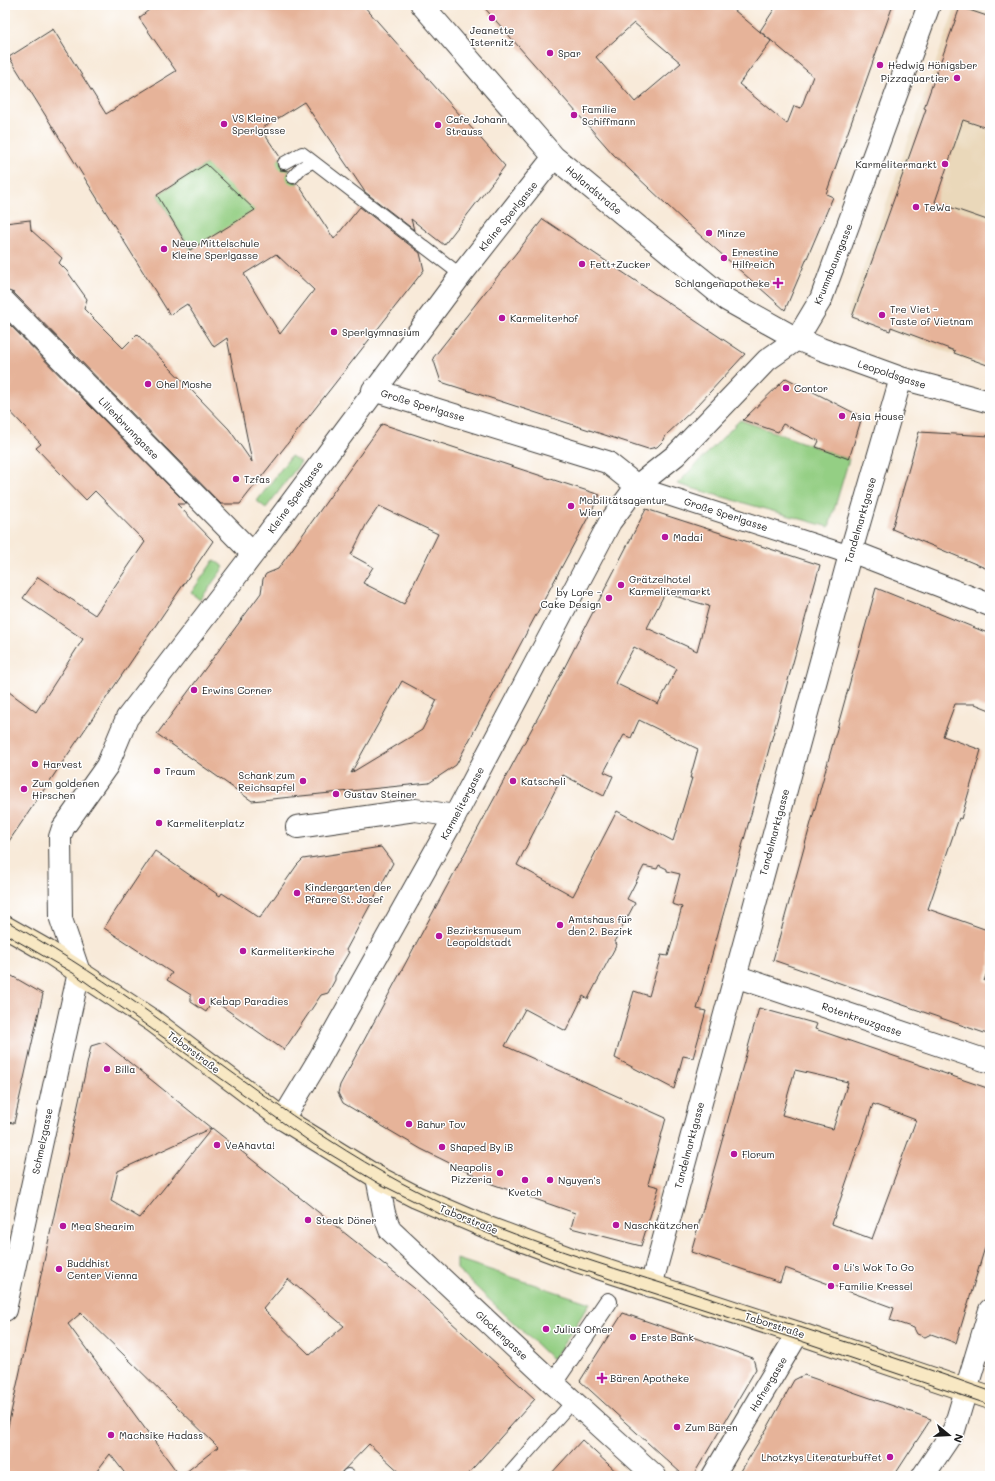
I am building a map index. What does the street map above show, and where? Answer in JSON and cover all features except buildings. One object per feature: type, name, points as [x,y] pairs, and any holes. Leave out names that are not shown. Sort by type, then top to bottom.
[{"type":"main road","name":"Taborstraße","points":[[5,926],[79,972],[153,1021],[283,1119],[377,1177],[416,1197],[486,1227],[651,1286],[798,1333],[990,1398]]},
{"type":"street","name":"Hollandstraße","points":[[422,5],[554,157],[728,300],[797,339]]},
{"type":"street","name":"Krummbaumgasse","points":[[637,486],[676,455],[768,360],[797,339],[821,299],[929,5]]},
{"type":"street","name":"Kleine Sperlgasse","points":[[79,972],[61,919],[60,836],[63,828],[107,766],[126,732],[253,554],[373,390],[554,157]]},
{"type":"street","name":"Lilienbrunngasse","points":[[5,302],[253,554]]},
{"type":"street","name":"Leopoldsgasse","points":[[797,339],[901,378],[990,402]]},
{"type":"street","name":"Tandelmarktgasse","points":[[651,1286],[851,551],[901,378]]},
{"type":"street","name":"Große Sperlgasse","points":[[373,390],[607,462],[637,486],[842,552],[851,551],[990,605]]},
{"type":"street","name":"Karmelitergasse","points":[[283,1119],[455,816],[610,522],[637,486]]},
{"type":"street","points":[[297,827],[415,810],[455,816]]},
{"type":"street","name":"Schmelzgasse","points":[[5,1310],[79,972]]},
{"type":"street","name":"Rotenkreuzgasse","points":[[735,976],[990,1062]]},
{"type":"street","name":"Glockengasse","points":[[377,1177],[384,1213],[390,1230],[553,1383],[655,1476]]},
{"type":"street","points":[[553,1383],[608,1302]]},
{"type":"street","points":[[923,1476],[954,1430],[990,1310]]},
{"type":"street","name":"Hafnergasse","points":[[713,1476],[798,1333]]},
{"type":"lane","points":[[284,163],[302,153],[461,275]]},
{"type":"lane","points":[[293,177],[301,168],[312,162]]},
{"type":"lane","points":[[507,1476],[573,1401]]},
{"type":"shaded area","name":"Karmelitermarkt","points":[[956,5],[966,5],[990,14],[990,368],[847,315]]},
{"type":"green space","points":[[260,130],[298,184],[191,250],[157,195]]},
{"type":"green space","points":[[740,420],[849,459],[829,527],[677,484]]},
{"type":"green space","points":[[291,456],[301,462],[266,508],[257,501]]},
{"type":"green space","points":[[214,560],[224,567],[200,600],[191,593]]},
{"type":"green space","points":[[457,1259],[590,1303],[553,1360],[457,1269]]},
{"type":"tram line","points":[[5,920],[120,992],[275,1103],[346,1151],[383,1173],[452,1208],[483,1222],[581,1258],[874,1351],[990,1391]]},
{"type":"tram line","points":[[5,934],[73,973],[313,1144],[378,1183],[442,1215],[567,1265],[795,1339],[990,1405]]},
{"type":"place","name":"Jeanette Isternitz","points":[[492,18]]},
{"type":"place","name":"Spar","points":[[550,53]]},
{"type":"place","name":"Hedwig Hönigsber","points":[[880,65]]},
{"type":"place","name":"Pizzaquartier","points":[[957,78]]},
{"type":"place","name":"Familie Schiffmann","points":[[574,115]]},
{"type":"place","name":"VS Kleine Sperlgasse","points":[[224,124]]},
{"type":"place","name":"Cafe Johann Strauss","points":[[438,125]]},
{"type":"place","name":"Karmelitermarkt","points":[[945,164]]},
{"type":"place","name":"TeWa","points":[[916,207]]},
{"type":"place","name":"Minze","points":[[709,233]]},
{"type":"place","name":"Neue Mittelschule Kleine Sperlgasse","points":[[164,249]]},
{"type":"place","name":"Ernestine Hilfreich","points":[[724,258]]},
{"type":"place","name":"Fett+Zucker","points":[[582,264]]},
{"type":"place","name":"Schlangenapotheke","points":[[778,283]]},
{"type":"place","name":"Tre Viet - Taste of Vietnam","points":[[882,315]]},
{"type":"place","name":"Karmeliterhof","points":[[502,318]]},
{"type":"place","name":"Sperlgymnasium","points":[[334,332]]},
{"type":"place","name":"Ohel Moshe","points":[[148,384]]},
{"type":"place","name":"Contor","points":[[786,388]]},
{"type":"place","name":"Asia House","points":[[842,416]]},
{"type":"place","name":"Tzfas","points":[[236,479]]},
{"type":"place","name":"Mobilitätsagentur Wien","points":[[571,506]]},
{"type":"place","name":"Madai","points":[[665,537]]},
{"type":"place","name":"Grätzelhotel Karmelitermarkt","points":[[621,585]]},
{"type":"place","name":"by Lore - Cake Design","points":[[609,598]]},
{"type":"place","name":"Erwins Corner","points":[[194,690]]},
{"type":"place","name":"Harvest","points":[[35,764]]},
{"type":"place","name":"Traum","points":[[157,771]]},
{"type":"place","name":"Schank zum Reichsapfel","points":[[303,781]]},
{"type":"place","name":"Katscheli","points":[[513,781]]},
{"type":"place","name":"Zum goldenen Hirschen","points":[[24,789]]},
{"type":"place","name":"Gustav Steiner","points":[[336,794]]},
{"type":"place","name":"Karmeliterplatz","points":[[159,823]]},
{"type":"place","name":"Kindergarten der Pfarre St. Josef","points":[[297,893]]},
{"type":"place","name":"Amtshaus für den 2. Bezirk","points":[[560,925]]},
{"type":"place","name":"Bezirksmuseum Leopoldstadt","points":[[439,936]]},
{"type":"place","name":"Karmeliterkirche","points":[[243,951]]},
{"type":"place","name":"Kebap Paradies","points":[[202,1001]]},
{"type":"place","name":"Billa","points":[[107,1069]]},
{"type":"place","name":"Bahur Tov","points":[[409,1124]]},
{"type":"place","name":"VeAhavta!","points":[[217,1145]]},
{"type":"place","name":"Shaped By iB","points":[[442,1147]]},
{"type":"place","name":"Florum","points":[[734,1154]]},
{"type":"place","name":"Neapolis Pizzeria","points":[[500,1173]]},
{"type":"place","name":"Kvetch","points":[[525,1180]]},
{"type":"place","name":"Nguyen's","points":[[550,1180]]},
{"type":"place","name":"Steak Döner","points":[[308,1220]]},
{"type":"place","name":"Naschkätzchen","points":[[616,1225]]},
{"type":"place","name":"Mea Shearim","points":[[63,1226]]},
{"type":"place","name":"Li's Wok To Go","points":[[836,1267]]},
{"type":"place","name":"Buddhist Center Vienna","points":[[59,1269]]},
{"type":"place","name":"Familie Kressel","points":[[831,1286]]},
{"type":"place","name":"Julius Ofner","points":[[546,1329]]},
{"type":"place","name":"Erste Bank","points":[[633,1337]]},
{"type":"place","name":"Bären Apotheke","points":[[602,1378]]},
{"type":"place","name":"Zum Bären","points":[[677,1427]]},
{"type":"place","name":"Machsike Hadass","points":[[111,1435]]},
{"type":"place","name":"Lhotzkys Literaturbuffet","points":[[890,1457]]}]
